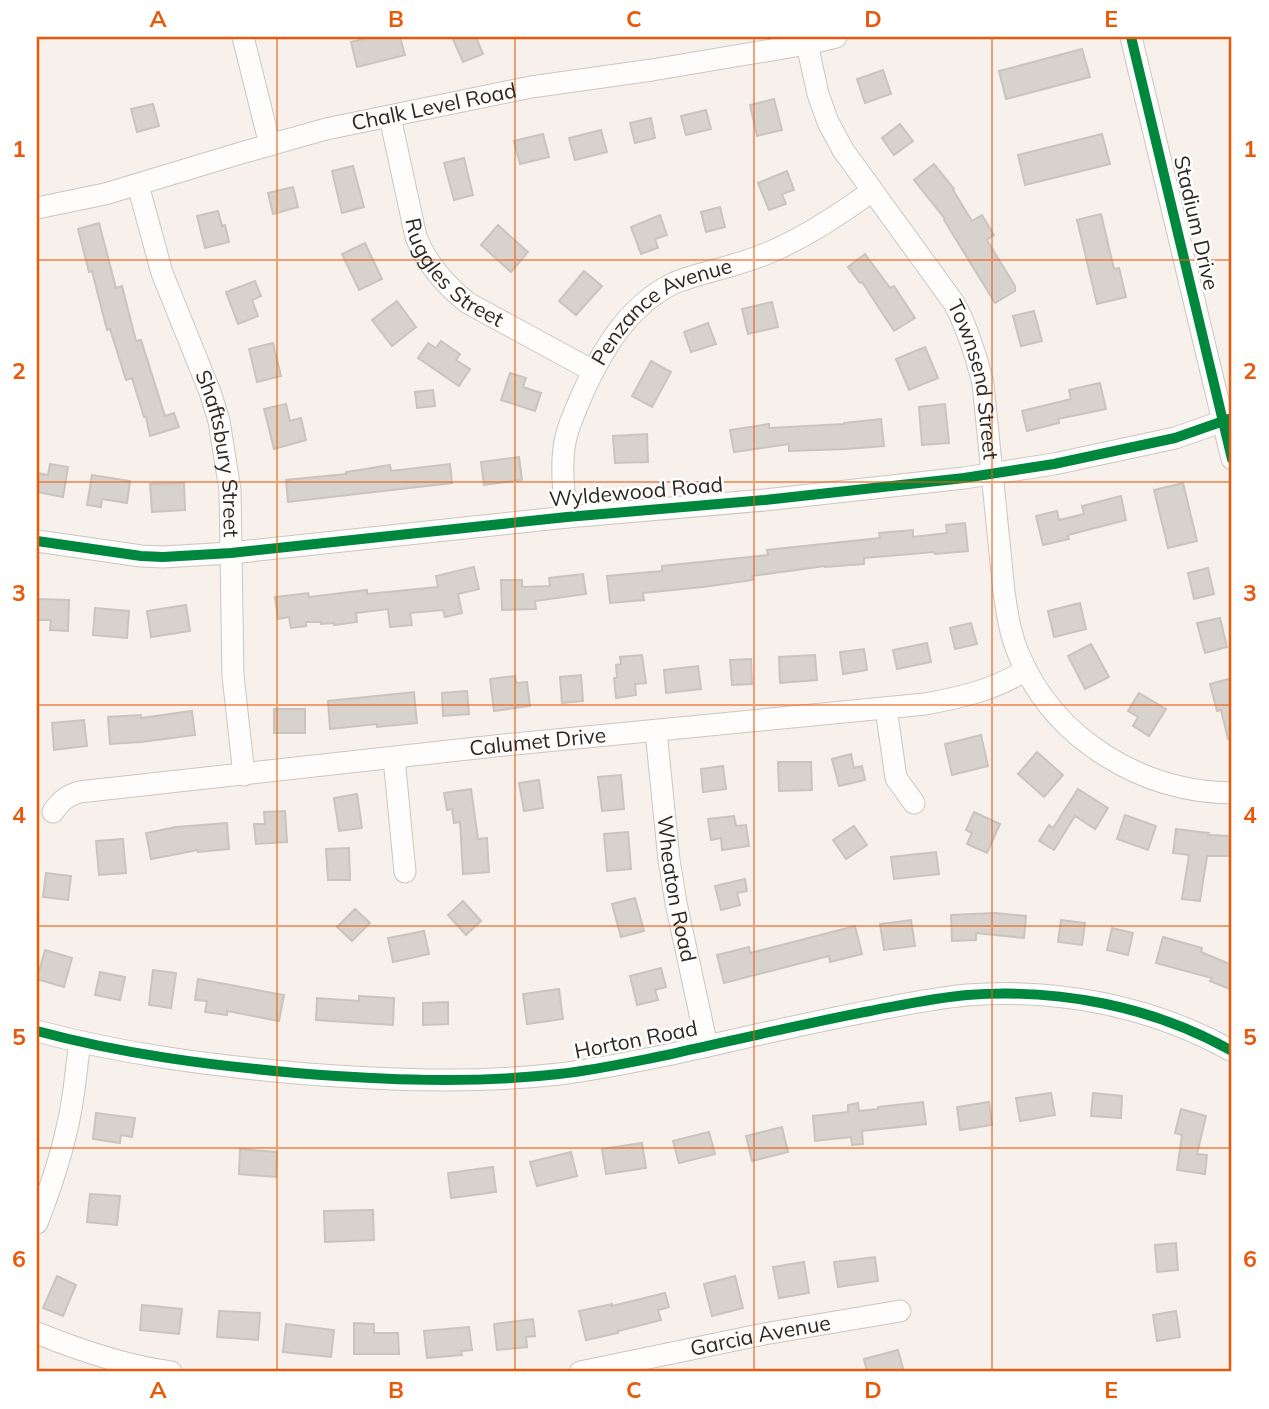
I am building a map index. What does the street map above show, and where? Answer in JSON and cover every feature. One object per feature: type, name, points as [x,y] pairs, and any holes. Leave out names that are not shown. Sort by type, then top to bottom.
[{"type":"street","points":[[243,37],[270,145]]},
{"type":"street","name":"Chalk Level Road","points":[[37,208],[105,194],[326,130],[531,88],[652,70],[836,37]]},
{"type":"street","name":"Stadium Drive","points":[[1131,37],[1228,419],[1232,459]]},
{"type":"street","name":"Townsend Street","points":[[807,44],[818,94],[828,122],[843,150],[954,303],[967,326],[983,384],[1009,622],[1026,670],[1056,713],[1080,737],[1114,762],[1157,781],[1190,790],[1232,793]]},
{"type":"street","name":"Ruggles Street","points":[[390,117],[413,229],[421,251],[437,274],[468,303],[593,370]]},
{"type":"street","name":"Shaftsbury Street","points":[[138,185],[162,273],[219,421],[230,490],[233,676],[244,775]]},
{"type":"street","name":"Penzance Avenue","points":[[567,517],[562,474],[566,435],[593,370],[637,307],[660,289],[766,254],[797,240],[829,222],[872,191]]},
{"type":"street","name":"Wyldewood Road","points":[[37,541],[163,557],[231,553],[567,517],[765,500],[992,474],[1054,464],[1175,438],[1228,419]]},
{"type":"street","name":"Calumet Drive","points":[[53,812],[60,802],[79,792],[925,704],[963,698],[1006,682],[1026,670]]},
{"type":"street","points":[[886,708],[897,778],[914,803]]},
{"type":"street","name":"Wheaton Road","points":[[656,731],[674,892],[707,1046]]},
{"type":"street","points":[[394,758],[405,872]]},
{"type":"street","name":"Horton Road","points":[[37,1031],[80,1043],[138,1054],[235,1067],[334,1076],[504,1080],[601,1069],[803,1024],[928,1000],[1002,994],[1052,996],[1139,1011],[1210,1038],[1232,1051]]},
{"type":"street","points":[[37,1223],[52,1186],[66,1136],[80,1043]]},
{"type":"street","name":"Garcia Avenue","points":[[580,1372],[664,1364],[771,1332],[900,1311]]},
{"type":"street","points":[[37,1333],[119,1361],[171,1372]]},
{"type":"building","points":[[371,37],[400,37],[405,55],[357,67],[351,42]]},
{"type":"building","points":[[452,37],[476,37],[483,54],[463,62]]},
{"type":"building","points":[[1082,49],[1090,77],[1006,99],[999,71]]},
{"type":"building","points":[[883,70],[891,94],[865,103],[857,79]]},
{"type":"building","points":[[774,99],[782,130],[757,136],[750,105]]},
{"type":"building","points":[[153,104],[159,126],[137,132],[131,109]]},
{"type":"building","points":[[706,110],[711,129],[686,135],[681,116]]},
{"type":"building","points":[[651,118],[655,138],[635,143],[630,123]]},
{"type":"building","points":[[900,124],[913,141],[894,155],[882,138]]},
{"type":"building","points":[[601,130],[607,152],[575,160],[569,138]]},
{"type":"building","points":[[543,134],[549,157],[520,164],[514,141]]},
{"type":"building","points":[[1102,134],[1110,164],[1025,185],[1018,155]]},
{"type":"building","points":[[464,158],[473,195],[454,200],[444,163]]},
{"type":"building","points":[[934,164],[954,189],[972,221],[982,215],[994,235],[987,240],[1015,286],[1015,291],[995,303],[945,219],[914,180]]},
{"type":"building","points":[[353,166],[364,207],[342,213],[332,171]]},
{"type":"building","points":[[787,171],[794,190],[782,194],[786,204],[769,210],[758,183]]},
{"type":"building","points":[[293,187],[298,207],[273,214],[268,193]]},
{"type":"building","points":[[720,207],[725,227],[706,232],[701,212]]},
{"type":"building","points":[[218,211],[229,242],[205,248],[197,216]]},
{"type":"building","points":[[1101,214],[1114,269],[1119,268],[1126,297],[1097,304],[1077,220]]},
{"type":"building","points":[[660,215],[667,235],[655,239],[658,248],[641,254],[631,227]]},
{"type":"building","points":[[99,223],[116,288],[122,286],[136,341],[141,340],[165,416],[174,413],[179,427],[150,436],[132,378],[126,380],[110,329],[107,330],[78,229]]},
{"type":"building","points":[[498,225],[528,252],[511,272],[481,245]]},
{"type":"building","points":[[365,243],[382,279],[359,290],[342,254]]},
{"type":"building","points":[[865,254],[890,288],[894,286],[915,318],[894,331],[862,282],[860,283],[848,267]]},
{"type":"building","points":[[584,271],[602,286],[576,315],[559,301]]},
{"type":"building","points":[[255,281],[261,296],[252,300],[258,316],[238,324],[226,292]]},
{"type":"building","points":[[397,301],[416,327],[392,346],[372,320]]},
{"type":"building","points":[[772,302],[778,327],[748,334],[742,309]]},
{"type":"building","points":[[1034,311],[1042,341],[1021,346],[1013,316]]},
{"type":"building","points":[[708,323],[716,344],[691,352],[684,332]]},
{"type":"building","points":[[441,341],[460,354],[456,360],[470,369],[459,386],[418,358],[428,343],[436,348]]},
{"type":"building","points":[[273,343],[281,376],[257,382],[249,349]]},
{"type":"building","points":[[925,347],[938,378],[909,390],[896,359]]},
{"type":"building","points":[[651,361],[671,372],[652,407],[632,396]]},
{"type":"building","points":[[510,373],[526,378],[523,387],[541,393],[535,411],[501,400]]},
{"type":"building","points":[[1100,383],[1106,409],[1058,419],[1059,423],[1027,431],[1022,411],[1071,399],[1069,390]]},
{"type":"building","points":[[433,390],[435,406],[417,408],[415,392]]},
{"type":"building","points":[[286,404],[290,421],[301,418],[306,440],[274,449],[264,409]]},
{"type":"building","points":[[945,404],[949,443],[922,445],[919,407]]},
{"type":"building","points":[[881,419],[884,446],[846,449],[789,451],[789,444],[734,452],[730,430],[769,424],[769,428]]},
{"type":"building","points":[[647,434],[648,462],[615,463],[613,436]]},
{"type":"building","points":[[519,457],[522,480],[484,485],[481,462]]},
{"type":"building","points":[[50,464],[68,467],[63,497],[37,492],[37,473],[48,475]]},
{"type":"building","points":[[450,464],[452,483],[288,502],[286,480],[346,474],[390,465],[391,471]]},
{"type":"building","points":[[92,475],[130,481],[127,503],[102,499],[101,507],[87,505]]},
{"type":"building","points":[[184,483],[185,510],[152,512],[150,484]]},
{"type":"building","points":[[1183,483],[1197,541],[1168,548],[1154,490]]},
{"type":"building","points":[[1121,496],[1126,520],[1068,535],[1069,539],[1043,545],[1036,516],[1057,511],[1059,520],[1084,514],[1082,506]]},
{"type":"building","points":[[965,523],[968,551],[864,558],[864,564],[825,566],[752,576],[753,580],[643,593],[644,600],[610,603],[607,576],[662,571],[662,566],[768,555],[767,550],[880,538],[879,533],[913,530],[913,537],[947,533],[946,525]]},
{"type":"building","points":[[474,567],[479,589],[458,594],[462,613],[445,617],[443,610],[410,613],[412,625],[390,627],[388,609],[356,613],[357,622],[334,625],[306,622],[306,626],[291,628],[289,617],[278,619],[275,597],[308,593],[309,597],[367,590],[367,594],[438,587],[436,576]]},
{"type":"building","points":[[1208,568],[1214,594],[1194,599],[1188,573]]},
{"type":"building","points":[[583,574],[586,594],[535,601],[536,609],[502,610],[501,580],[522,580],[522,587],[550,586],[549,578]]},
{"type":"building","points":[[37,599],[69,600],[68,631],[50,630],[51,620],[37,620]]},
{"type":"building","points":[[1080,603],[1086,629],[1054,637],[1048,611]]},
{"type":"building","points":[[186,605],[190,631],[151,637],[147,611]]},
{"type":"building","points":[[95,608],[129,611],[127,638],[93,635]]},
{"type":"building","points":[[1220,618],[1227,647],[1205,653],[1197,623]]},
{"type":"building","points":[[971,623],[977,644],[955,649],[950,628]]},
{"type":"building","points":[[927,643],[931,662],[897,669],[893,650]]},
{"type":"building","points":[[1091,644],[1109,677],[1085,689],[1068,656]]},
{"type":"building","points":[[864,649],[867,670],[843,674],[840,652]]},
{"type":"building","points":[[642,655],[646,683],[635,684],[636,695],[616,698],[614,678],[617,678],[616,665],[621,664],[620,657]]},
{"type":"building","points":[[815,655],[817,680],[780,683],[779,657]]},
{"type":"building","points":[[751,659],[752,684],[732,685],[730,660]]},
{"type":"building","points":[[698,666],[701,689],[666,693],[664,670]]},
{"type":"building","points":[[581,675],[583,701],[562,703],[560,677]]},
{"type":"building","points":[[515,676],[516,683],[527,682],[530,706],[494,711],[490,679]]},
{"type":"building","points":[[1232,678],[1232,738],[1228,739],[1221,710],[1217,711],[1210,684]]},
{"type":"building","points":[[467,691],[469,714],[443,716],[442,693]]},
{"type":"building","points":[[414,692],[417,723],[330,729],[328,701]]},
{"type":"building","points":[[1139,693],[1166,709],[1149,736],[1133,726],[1138,717],[1128,711]]},
{"type":"building","points":[[274,709],[305,709],[305,733],[274,733]]},
{"type":"building","points":[[192,711],[195,735],[110,744],[108,717],[141,715],[141,718]]},
{"type":"building","points":[[84,720],[87,746],[54,750],[52,723]]},
{"type":"building","points":[[981,735],[988,766],[952,775],[945,744]]},
{"type":"building","points":[[1037,752],[1063,775],[1044,797],[1018,774]]},
{"type":"building","points":[[851,754],[854,768],[862,766],[865,780],[839,786],[832,759]]},
{"type":"building","points":[[778,762],[811,762],[812,790],[779,791]]},
{"type":"building","points":[[723,766],[726,789],[703,792],[701,769]]},
{"type":"building","points":[[621,775],[624,809],[602,811],[598,777]]},
{"type":"building","points":[[539,780],[543,808],[524,811],[519,783]]},
{"type":"building","points":[[471,789],[478,839],[487,838],[489,872],[463,874],[460,822],[454,823],[452,809],[447,810],[444,793]]},
{"type":"building","points":[[1078,789],[1108,808],[1095,829],[1075,816],[1054,850],[1039,841],[1049,825],[1053,828]]},
{"type":"building","points":[[357,794],[362,828],[339,831],[334,798]]},
{"type":"building","points":[[285,811],[287,842],[256,844],[254,824],[265,824],[264,812]]},
{"type":"building","points":[[974,812],[1000,824],[987,853],[967,844],[972,833],[966,830]]},
{"type":"building","points":[[1125,815],[1156,826],[1148,850],[1117,839]]},
{"type":"building","points":[[734,816],[736,826],[746,825],[749,846],[722,850],[721,838],[711,840],[708,819]]},
{"type":"building","points":[[227,823],[229,849],[198,850],[151,859],[146,833],[176,827]]},
{"type":"building","points":[[854,826],[867,845],[846,859],[833,840]]},
{"type":"building","points":[[1176,829],[1232,836],[1232,856],[1207,856],[1200,901],[1182,899],[1189,855],[1173,853]]},
{"type":"building","points":[[628,832],[631,869],[607,871],[604,834]]},
{"type":"building","points":[[123,839],[126,873],[99,875],[96,841]]},
{"type":"building","points":[[349,848],[350,880],[328,880],[326,849]]},
{"type":"building","points":[[936,852],[939,874],[894,879],[891,857]]},
{"type":"building","points":[[46,873],[71,876],[68,900],[43,897]]},
{"type":"building","points":[[745,879],[747,891],[737,893],[740,905],[721,910],[715,886]]},
{"type":"building","points":[[635,898],[644,931],[621,937],[612,904]]},
{"type":"building","points":[[463,901],[481,921],[466,935],[448,915]]},
{"type":"building","points":[[355,909],[370,923],[352,941],[337,927]]},
{"type":"building","points":[[995,913],[1026,916],[1024,938],[976,933],[976,940],[952,941],[951,915]]},
{"type":"building","points":[[911,920],[915,946],[884,950],[880,924]]},
{"type":"building","points":[[1061,920],[1085,923],[1082,945],[1058,942]]},
{"type":"building","points":[[855,926],[862,954],[830,962],[829,956],[724,983],[717,955],[749,947],[750,953]]},
{"type":"building","points":[[1112,928],[1133,933],[1128,955],[1107,950]]},
{"type":"building","points":[[424,931],[429,954],[393,962],[388,938]]},
{"type":"building","points":[[1163,937],[1202,948],[1201,952],[1232,965],[1232,990],[1210,981],[1212,978],[1156,963]]},
{"type":"building","points":[[45,950],[72,958],[64,987],[37,979]]},
{"type":"building","points":[[661,968],[666,987],[655,990],[658,1000],[637,1005],[630,976]]},
{"type":"building","points":[[153,970],[176,973],[171,1008],[149,1005]]},
{"type":"building","points":[[100,972],[125,977],[120,1000],[95,995]]},
{"type":"building","points":[[198,979],[284,995],[279,1021],[227,1011],[227,1015],[205,1012],[207,1001],[195,1000]]},
{"type":"building","points":[[559,989],[563,1019],[527,1024],[523,994]]},
{"type":"building","points":[[359,996],[394,998],[393,1025],[316,1020],[317,998],[359,1001]]},
{"type":"building","points":[[448,1002],[448,1024],[423,1025],[423,1003]]},
{"type":"building","points":[[1051,1093],[1055,1115],[1020,1121],[1016,1098]]},
{"type":"building","points":[[1093,1093],[1122,1096],[1121,1118],[1091,1116]]},
{"type":"building","points":[[923,1102],[926,1124],[862,1131],[863,1144],[852,1145],[851,1137],[815,1141],[813,1116],[848,1112],[848,1105],[858,1103],[859,1111]]},
{"type":"building","points":[[989,1102],[992,1125],[960,1130],[957,1107]]},
{"type":"building","points":[[1181,1109],[1206,1116],[1197,1154],[1207,1155],[1205,1174],[1177,1170],[1182,1135],[1175,1133]]},
{"type":"building","points":[[96,1113],[135,1118],[132,1137],[121,1135],[120,1143],[93,1139]]},
{"type":"building","points":[[782,1127],[788,1152],[752,1161],[746,1136]]},
{"type":"building","points":[[709,1132],[715,1154],[679,1163],[673,1141]]},
{"type":"building","points":[[642,1143],[646,1168],[606,1174],[602,1149]]},
{"type":"building","points":[[240,1149],[277,1152],[276,1177],[239,1174]]},
{"type":"building","points":[[571,1152],[577,1176],[537,1186],[530,1162]]},
{"type":"building","points":[[493,1167],[496,1192],[451,1198],[448,1173]]},
{"type":"building","points":[[90,1194],[120,1196],[117,1225],[87,1222]]},
{"type":"building","points":[[373,1210],[374,1240],[325,1242],[324,1211]]},
{"type":"building","points":[[1176,1243],[1178,1270],[1157,1272],[1155,1245]]},
{"type":"building","points":[[875,1257],[878,1281],[838,1287],[834,1262]]},
{"type":"building","points":[[804,1262],[809,1293],[779,1298],[773,1267]]},
{"type":"building","points":[[57,1276],[76,1285],[63,1316],[43,1308]]},
{"type":"building","points":[[735,1276],[743,1308],[712,1316],[704,1284]]},
{"type":"building","points":[[665,1293],[669,1307],[658,1310],[661,1320],[586,1340],[579,1311]]},
{"type":"building","points":[[142,1305],[182,1309],[179,1334],[140,1330]]},
{"type":"building","points":[[219,1311],[260,1313],[258,1340],[217,1337]]},
{"type":"building","points":[[1176,1311],[1180,1337],[1157,1341],[1153,1315]]},
{"type":"building","points":[[533,1319],[535,1336],[526,1337],[527,1347],[497,1350],[494,1324]]},
{"type":"building","points":[[354,1323],[374,1324],[374,1333],[398,1333],[399,1354],[354,1354]]},
{"type":"building","points":[[286,1324],[334,1330],[331,1357],[283,1352]]},
{"type":"building","points":[[469,1327],[472,1350],[461,1351],[462,1355],[427,1358],[424,1331]]},
{"type":"building","points":[[898,1350],[904,1372],[867,1372],[864,1359]]},
{"type":"cycle path","points":[[1131,37],[1232,459]]},
{"type":"cycle path","points":[[37,541],[163,557],[231,553],[567,517],[765,500],[964,478],[1054,464],[1175,438],[1232,418]]},
{"type":"cycle path","points":[[37,1031],[133,1052],[263,1070],[394,1079],[493,1079],[599,1068],[819,1021],[955,996],[1036,994],[1137,1012],[1170,1022],[1232,1051]]}]
